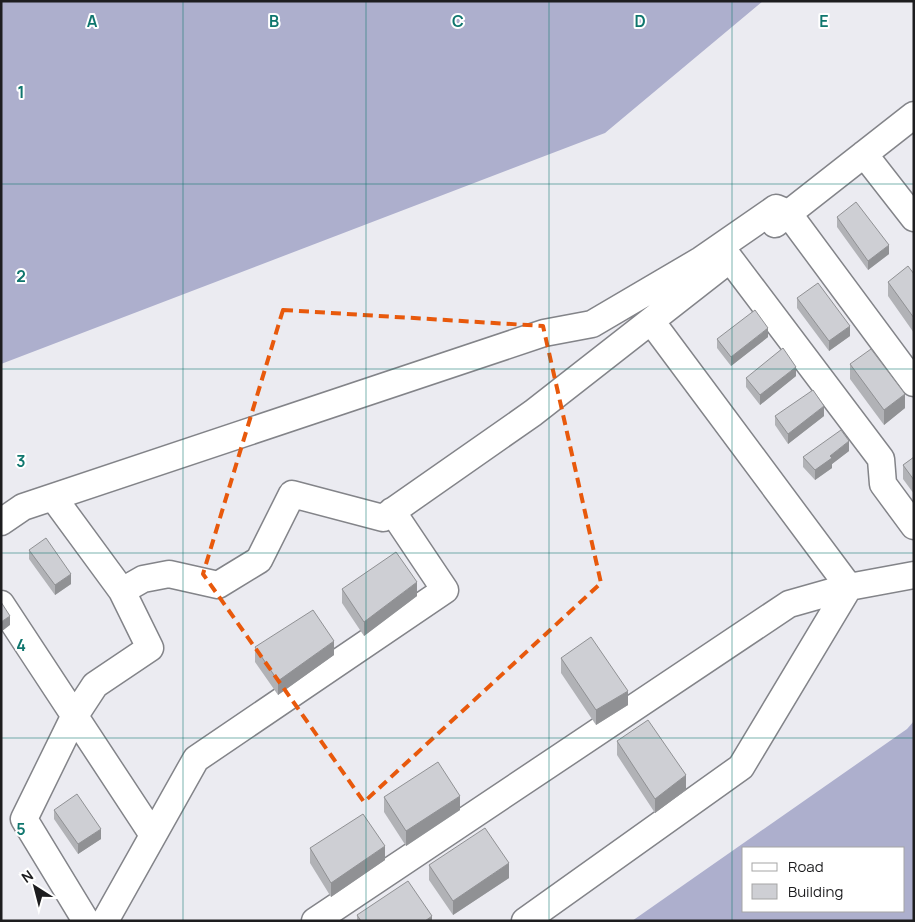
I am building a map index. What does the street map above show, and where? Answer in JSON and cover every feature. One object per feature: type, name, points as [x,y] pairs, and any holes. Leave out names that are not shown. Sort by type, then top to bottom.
[{"type":"lane","points":[[122,591],[143,580],[169,574],[218,585],[259,560],[292,494],[383,518],[533,413],[914,115]]},
{"type":"lane","points":[[864,154],[914,218]]},
{"type":"lane","points":[[1,522],[23,507],[544,333],[592,324],[701,260],[776,208],[788,214],[914,383]]},
{"type":"lane","points":[[730,259],[881,459],[883,484],[914,526]]},
{"type":"lane","points":[[651,321],[849,587]]},
{"type":"lane","points":[[53,497],[122,591],[150,648],[95,685],[74,716],[24,819],[86,921]]},
{"type":"lane","points":[[104,921],[196,760],[445,590],[392,512]]},
{"type":"lane","points":[[315,921],[789,604],[849,587],[914,575]]},
{"type":"lane","points":[[525,921],[741,767],[849,587]]},
{"type":"lane","points":[[1,604],[153,835]]},
{"type":"highlighted area","points":[[283,310],[543,326],[601,583],[364,802],[203,574]]},
{"type":"shaded area","points":[[1,1],[763,1],[605,133],[1,364]]},
{"type":"shaded area","points":[[914,721],[914,921],[632,921],[907,729]]},
{"type":"building","points":[[856,202],[889,245],[868,261],[837,217]]},
{"type":"building","points":[[908,266],[914,274],[914,318],[888,282]]},
{"type":"building","points":[[818,283],[850,326],[829,341],[797,298]]},
{"type":"building","points":[[755,310],[768,328],[731,357],[717,339]]},
{"type":"building","points":[[783,348],[796,367],[760,395],[746,378]]},
{"type":"building","points":[[871,349],[905,394],[884,410],[850,364]]},
{"type":"building","points":[[813,390],[824,406],[788,434],[775,416]]},
{"type":"building","points":[[841,430],[849,441],[830,456],[832,458],[815,470],[803,457]]},
{"type":"building","points":[[914,457],[914,480],[903,465]]},
{"type":"building","points":[[46,538],[71,574],[55,585],[29,550]]},
{"type":"building","points":[[396,552],[417,582],[364,622],[342,589]]},
{"type":"building","points":[[1,602],[10,616],[1,622]]},
{"type":"building","points":[[313,610],[334,641],[278,681],[255,647]]},
{"type":"building","points":[[591,637],[628,691],[596,710],[561,658]]},
{"type":"building","points":[[648,720],[686,775],[655,799],[617,741]]},
{"type":"building","points":[[438,762],[460,796],[406,831],[384,797]]},
{"type":"building","points":[[77,794],[101,829],[78,844],[54,810]]},
{"type":"building","points":[[363,814],[385,846],[331,883],[310,848]]},
{"type":"building","points":[[485,828],[509,863],[453,901],[429,865]]},
{"type":"building","points":[[408,881],[432,916],[425,921],[361,921],[357,915]]}]
